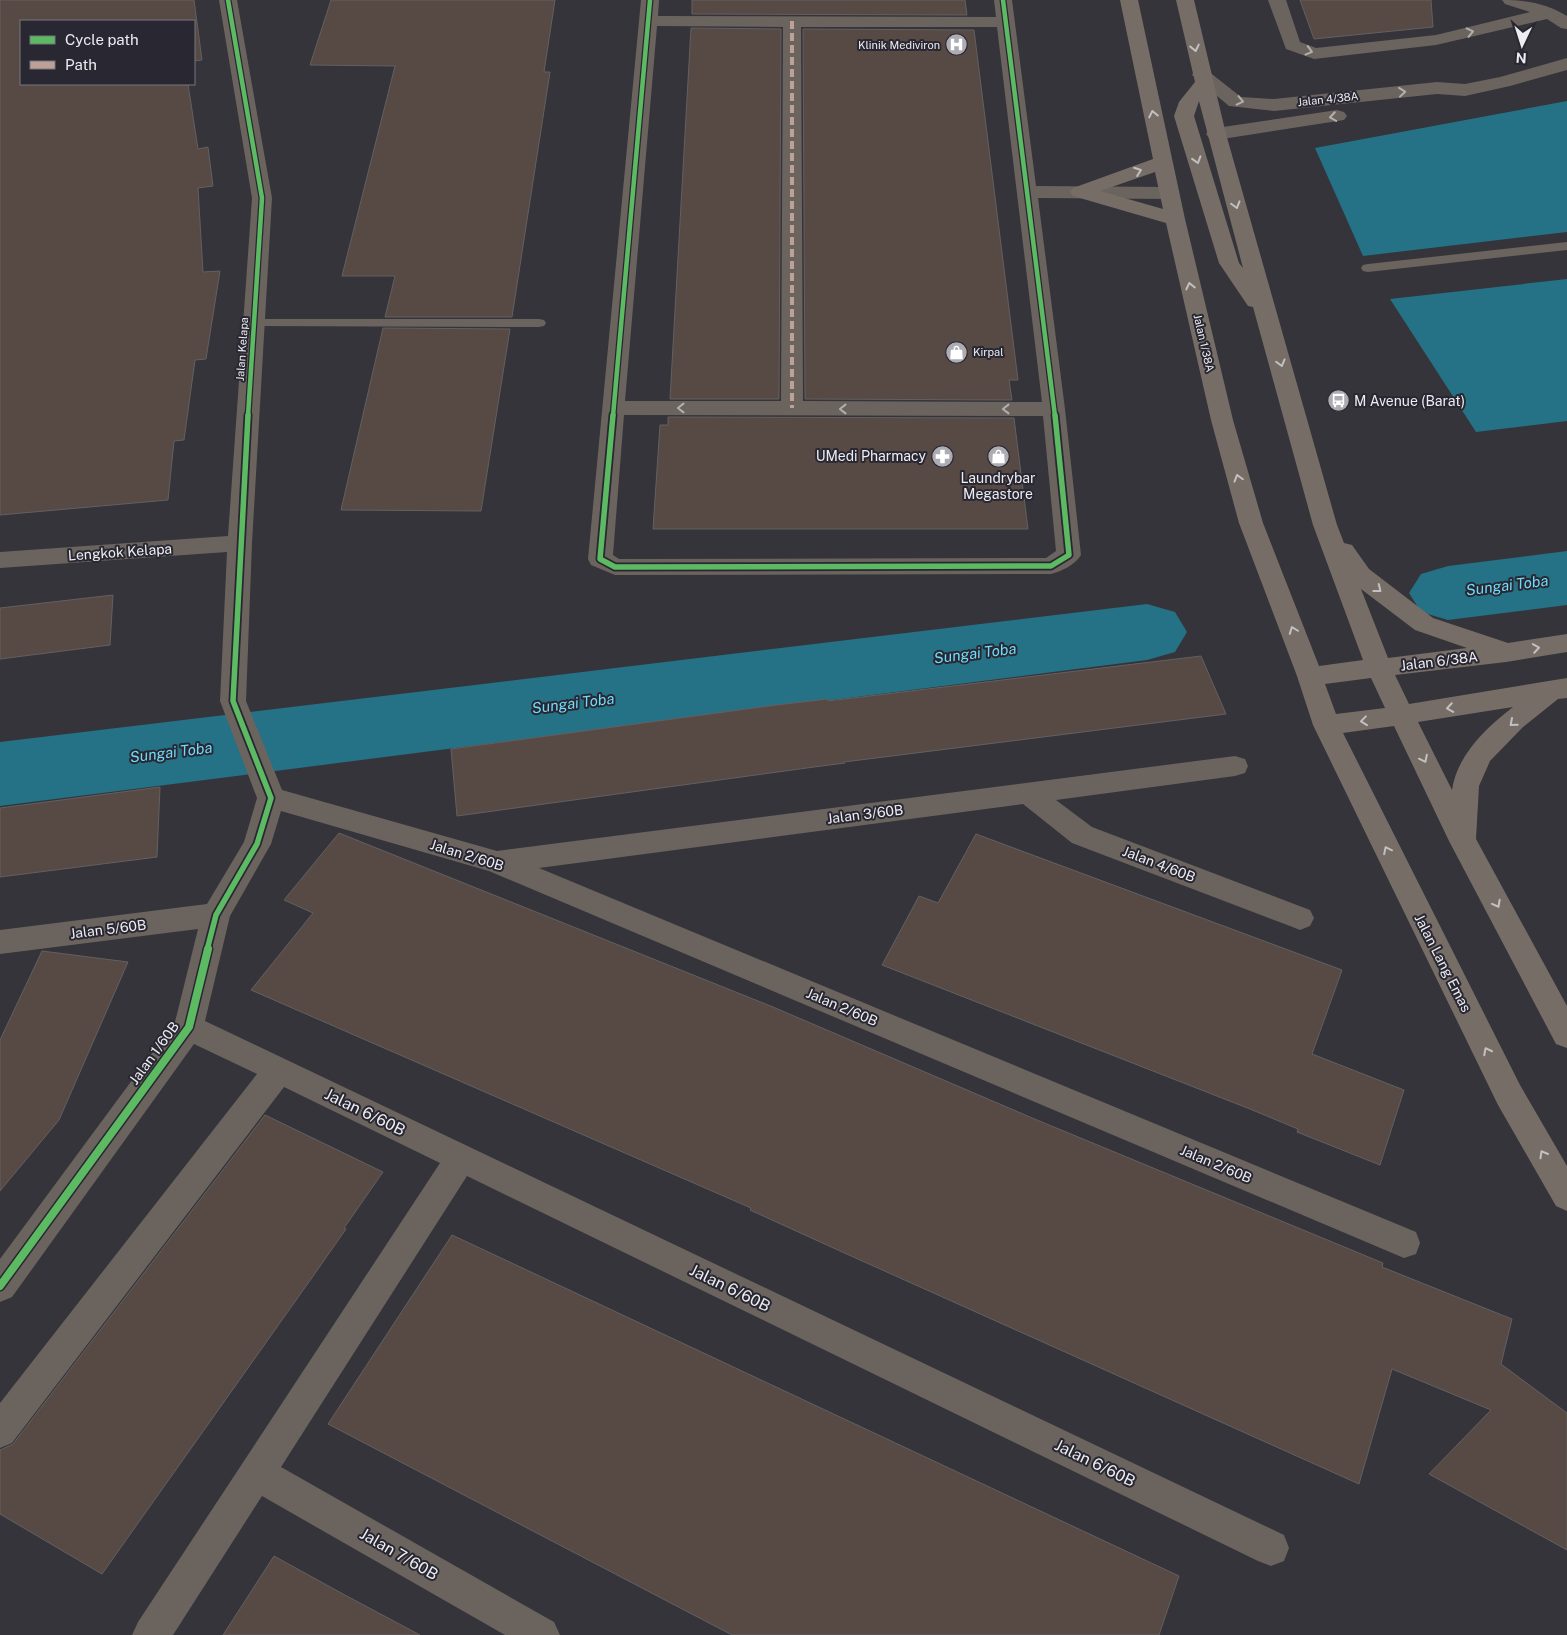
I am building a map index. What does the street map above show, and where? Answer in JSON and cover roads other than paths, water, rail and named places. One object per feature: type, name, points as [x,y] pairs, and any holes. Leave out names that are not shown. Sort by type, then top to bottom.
[{"type":"main road","name":"Jalan 1/38A","points":[[1129,0],[1174,219],[1222,420],[1251,522],[1310,676],[1326,726]]},
{"type":"main road","points":[[1185,0],[1216,134],[1325,525],[1379,669],[1463,841],[1567,1035]]},
{"type":"main road","points":[[1202,79],[1188,102],[1184,116],[1229,263],[1268,316]]},
{"type":"main road","points":[[1080,192],[1162,162]]},
{"type":"main road","points":[[1080,192],[1174,219]]},
{"type":"main road","points":[[1169,193],[1207,193]]},
{"type":"main road","points":[[1325,525],[1360,575],[1424,624],[1506,652]]},
{"type":"main road","name":"Jalan 6/38A","points":[[1310,676],[1379,669],[1567,643]]},
{"type":"main road","points":[[1326,726],[1558,690]]},
{"type":"main road","points":[[1463,841],[1467,782],[1478,756],[1498,736],[1558,690]]},
{"type":"main road","name":"Jalan Lang Emas","points":[[1326,726],[1509,1095],[1567,1196]]},
{"type":"street","name":"Jalan Kelapa","points":[[228,0],[262,198],[240,543],[233,701],[267,787]]},
{"type":"street","points":[[1003,0],[1007,22],[1054,409],[1069,555],[1051,566],[615,567],[600,559],[648,10],[792,21],[1007,22]]},
{"type":"street","points":[[1277,0],[1292,45],[1314,54],[1436,40],[1550,13]]},
{"type":"street","points":[[1511,0],[1550,13],[1567,24]]},
{"type":"street","points":[[792,21],[792,408]]},
{"type":"street","name":"Jalan 4/38A","points":[[1216,134],[1446,100],[1465,90],[1567,64]]},
{"type":"street","name":"Jalan 4/38A","points":[[1202,79],[1236,102],[1274,105],[1437,88],[1465,90]]},
{"type":"street","points":[[1028,192],[1169,193]]},
{"type":"street","points":[[613,408],[1054,409]]},
{"type":"street","name":"Lengkok Kelapa","points":[[0,560],[240,543]]},
{"type":"street","name":"Jalan 3/60B","points":[[496,862],[1235,766]]},
{"type":"street","name":"Jalan 2/60B","points":[[267,787],[496,862],[1404,1242]]},
{"type":"street","name":"Jalan 1/60B","points":[[0,1286],[189,1027],[216,915],[257,844],[267,787]]},
{"type":"street","name":"Jalan 4/60B","points":[[1028,792],[1082,835],[1300,918]]},
{"type":"street","name":"Jalan 5/60B","points":[[0,942],[216,915]]},
{"type":"street","name":"Jalan 6/60B","points":[[189,1027],[1271,1548]]},
{"type":"street","points":[[0,1431],[279,1070]]},
{"type":"street","points":[[151,1635],[462,1158]]},
{"type":"street","name":"Jalan 7/60B","points":[[257,1473],[541,1635]]},
{"type":"lane","points":[[1368,268],[1567,246]]},
{"type":"lane","points":[[254,323],[539,323]]},
{"type":"water","points":[[1567,101],[1567,232],[1363,256],[1315,148]]},
{"type":"water","points":[[1567,279],[1567,421],[1476,432],[1390,299]]},
{"type":"waterway","name":"Sungai Toba","points":[[1448,593],[1567,578]]},
{"type":"waterway","name":"Sungai Toba","points":[[0,774],[1147,632]]},
{"type":"place","name":"Klinik Mediviron","points":[[956,45]]},
{"type":"place","name":"Kirpal","points":[[957,352]]},
{"type":"place","name":"M Avenue (Barat)","points":[[1338,401]]},
{"type":"place","name":"UMedi Pharmacy","points":[[942,456]]},
{"type":"place","name":"Laundrybar Megastore","points":[[998,456]]}]
